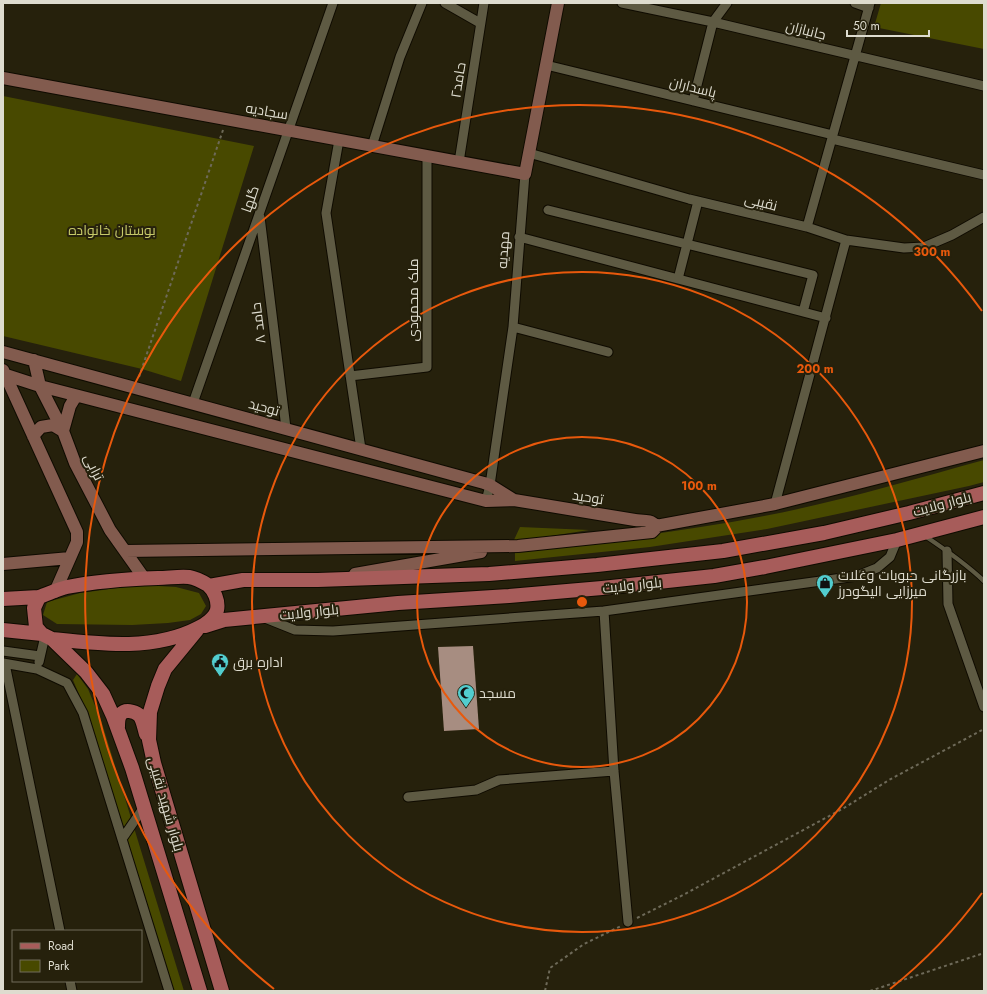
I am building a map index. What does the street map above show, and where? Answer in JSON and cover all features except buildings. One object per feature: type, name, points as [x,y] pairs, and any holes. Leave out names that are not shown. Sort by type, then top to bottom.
[{"type":"main road","name":"مهدیه","points":[[525,174],[558,3]]},
{"type":"main road","name":"سجادیه","points":[[3,78],[525,174]]},
{"type":"main road","name":"توحید","points":[[3,352],[286,428],[490,485],[514,500]]},
{"type":"main road","name":"ترابی","points":[[34,360],[40,386],[63,431],[75,463],[110,530],[144,578]]},
{"type":"main road","name":"توحید","points":[[4,373],[40,386],[76,396],[486,501],[514,500],[635,520],[650,521],[656,526]]},
{"type":"main road","points":[[4,373],[77,532],[77,542],[55,592]]},
{"type":"main road","points":[[33,436],[41,427],[53,425],[63,431],[70,406],[76,396]]},
{"type":"main road","points":[[318,580],[518,546],[652,532],[655,530],[656,526],[775,504],[984,451]]},
{"type":"main road","name":"بلوار ولایت","points":[[209,586],[243,580],[318,580],[489,574],[597,565],[723,551],[832,531],[909,513],[984,493]]},
{"type":"main road","name":"بلوار ولایت","points":[[46,636],[101,644],[139,643],[174,638],[201,627],[224,620],[398,603],[602,588],[714,576],[765,568],[897,540],[984,517]]},
{"type":"main road","points":[[125,551],[518,546]]},
{"type":"main road","points":[[3,564],[70,558]]},
{"type":"main road","points":[[3,599],[39,597],[66,587],[101,581],[144,578],[189,577],[209,586]]},
{"type":"main road","name":"بلوار شهید نقیبی","points":[[209,586],[214,592],[217,602],[217,610],[212,618],[201,627],[165,669],[150,712],[148,740],[222,991]]},
{"type":"main road","points":[[39,597],[34,608],[34,618],[36,627],[46,636]]},
{"type":"main road","points":[[3,630],[46,636]]},
{"type":"main road","name":"بلوار شهید نقیبی","points":[[46,636],[86,672],[95,683],[103,694],[118,727],[128,753],[200,991]]},
{"type":"main road","points":[[118,727],[120,715],[128,711],[134,712],[140,716],[148,740]]},
{"type":"street","name":"گلها","points":[[193,403],[333,3]]},
{"type":"street","points":[[372,146],[400,57],[422,3]]},
{"type":"street","points":[[445,3],[480,23]]},
{"type":"street","name":"حامد۲","points":[[459,162],[484,3]]},
{"type":"street","name":"جانبازان","points":[[622,3],[714,22],[855,57],[984,86]]},
{"type":"street","points":[[693,101],[714,22],[727,3]]},
{"type":"street","points":[[807,228],[870,5],[855,3]]},
{"type":"street","name":"پاسداران","points":[[546,65],[984,175]]},
{"type":"street","points":[[340,140],[326,213],[361,449]]},
{"type":"street","name":"نقیبی","points":[[529,153],[698,201],[807,228],[846,240],[904,248],[924,247],[952,235],[984,217]]},
{"type":"street","name":"ملک محمودی","points":[[350,376],[427,368],[427,156]]},
{"type":"street","name":"مهدیه","points":[[486,501],[490,485],[513,327],[525,174]]},
{"type":"street","points":[[678,279],[688,245],[698,201]]},
{"type":"street","points":[[548,210],[813,275],[802,312]]},
{"type":"street","name":"حامد ۸","points":[[259,214],[286,428]]},
{"type":"street","points":[[519,237],[826,318]]},
{"type":"street","points":[[775,504],[846,240]]},
{"type":"street","points":[[513,327],[608,352]]},
{"type":"street","points":[[262,617],[295,630],[333,631],[604,611],[857,576],[877,568],[890,557],[897,540]]},
{"type":"street","points":[[947,551],[948,604],[984,707]]},
{"type":"street","points":[[604,611],[614,772],[628,922]]},
{"type":"street","points":[[37,669],[46,636]]},
{"type":"street","points":[[3,651],[40,656]]},
{"type":"street","points":[[60,930],[4,664],[37,669],[67,683],[83,713],[169,991]]},
{"type":"street","points":[[408,798],[476,790],[500,780],[614,772]]},
{"type":"street","points":[[122,839],[144,807]]},
{"type":"lane","points":[[922,534],[947,551],[984,581]]},
{"type":"path","points":[[135,388],[227,119]]},
{"type":"path","points":[[545,991],[550,968],[584,944],[683,895],[830,816],[889,780],[984,729]]},
{"type":"path","points":[[870,991],[984,953]]},
{"type":"green space","points":[[881,3],[984,3],[984,49],[874,27]]},
{"type":"green space","name":"بوستان خانواده","points":[[3,96],[254,146],[181,381],[142,369],[3,336]]},
{"type":"green space","points":[[984,460],[984,482],[969,486],[767,529],[650,547],[515,561],[515,552],[671,532],[764,516],[902,483]]},
{"type":"green space","points":[[520,527],[589,530],[513,542]]},
{"type":"green space","points":[[140,585],[176,587],[199,593],[206,606],[201,614],[190,620],[132,625],[57,624],[43,615],[47,602],[80,593]]},
{"type":"green space","points":[[77,674],[88,689],[101,720],[184,991],[171,991],[88,716],[73,680]]},
{"type":"place","name":"بازرگانی حبوبات وغلات میرزایی الیگودرز","points":[[825,598]]},
{"type":"place","name":"اداره برق","points":[[220,677]]},
{"type":"place","name":"مسجد","points":[[466,708]]}]
